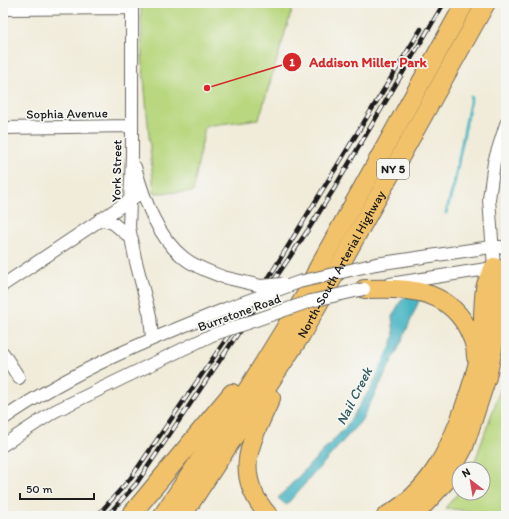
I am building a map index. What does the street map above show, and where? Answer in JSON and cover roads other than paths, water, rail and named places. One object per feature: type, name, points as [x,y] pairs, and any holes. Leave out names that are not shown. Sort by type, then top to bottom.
[{"type":"highway","name":"North-South Arterial Highway","points":[[162,516],[249,387],[293,315],[465,3]]},
{"type":"highway","name":"North-South Arterial Highway","points":[[182,516],[301,335],[486,3]]},
{"type":"highway","points":[[386,516],[417,493],[430,478],[446,454],[473,383],[484,329],[485,288],[500,266]]},
{"type":"highway","points":[[410,516],[423,506],[446,481],[466,440],[487,377],[493,349],[500,266]]},
{"type":"highway","points":[[364,289],[398,288],[416,291],[446,302],[462,318],[473,339],[477,365]]},
{"type":"highway","points":[[130,516],[235,390],[293,315]]},
{"type":"highway","points":[[269,516],[260,506],[247,478],[247,461],[257,429],[301,335]]},
{"type":"street","points":[[3,9],[132,5]]},
{"type":"street","name":"York Street","points":[[132,5],[132,155],[130,227],[150,316],[152,338]]},
{"type":"street","points":[[500,266],[491,247],[489,199],[494,162],[506,124]]},
{"type":"street","name":"Sophia Avenue","points":[[6,130],[131,126]]},
{"type":"street","points":[[132,155],[142,192],[162,235],[184,258],[223,277],[261,286],[299,282]]},
{"type":"street","points":[[3,285],[142,192]]},
{"type":"street","points":[[100,219],[113,224],[132,239]]},
{"type":"street","name":"Burrstone Road","points":[[3,418],[34,397],[152,338],[299,282],[376,264],[491,247],[506,247]]},
{"type":"street","name":"Burrstone Road","points":[[3,445],[55,411],[212,335],[311,302],[364,289],[500,266]]},
{"type":"street","points":[[3,353],[19,378]]},
{"type":"water","points":[[407,294],[421,296],[401,343],[361,421],[286,505],[278,498],[345,428],[372,386],[389,353],[394,335],[392,317],[400,302]]},
{"type":"waterway","name":"Nail Creek","points":[[446,213],[454,184],[471,97]]},
{"type":"waterway","name":"Nail Creek","points":[[379,372],[391,348]]},
{"type":"railway","points":[[107,516],[136,484],[308,230],[444,3]]},
{"type":"railway","points":[[263,287],[421,29]]},
{"type":"railway","points":[[97,516],[130,479],[242,316]]},
{"type":"place","name":"Addison Miller Park","points":[[207,88]]}]
